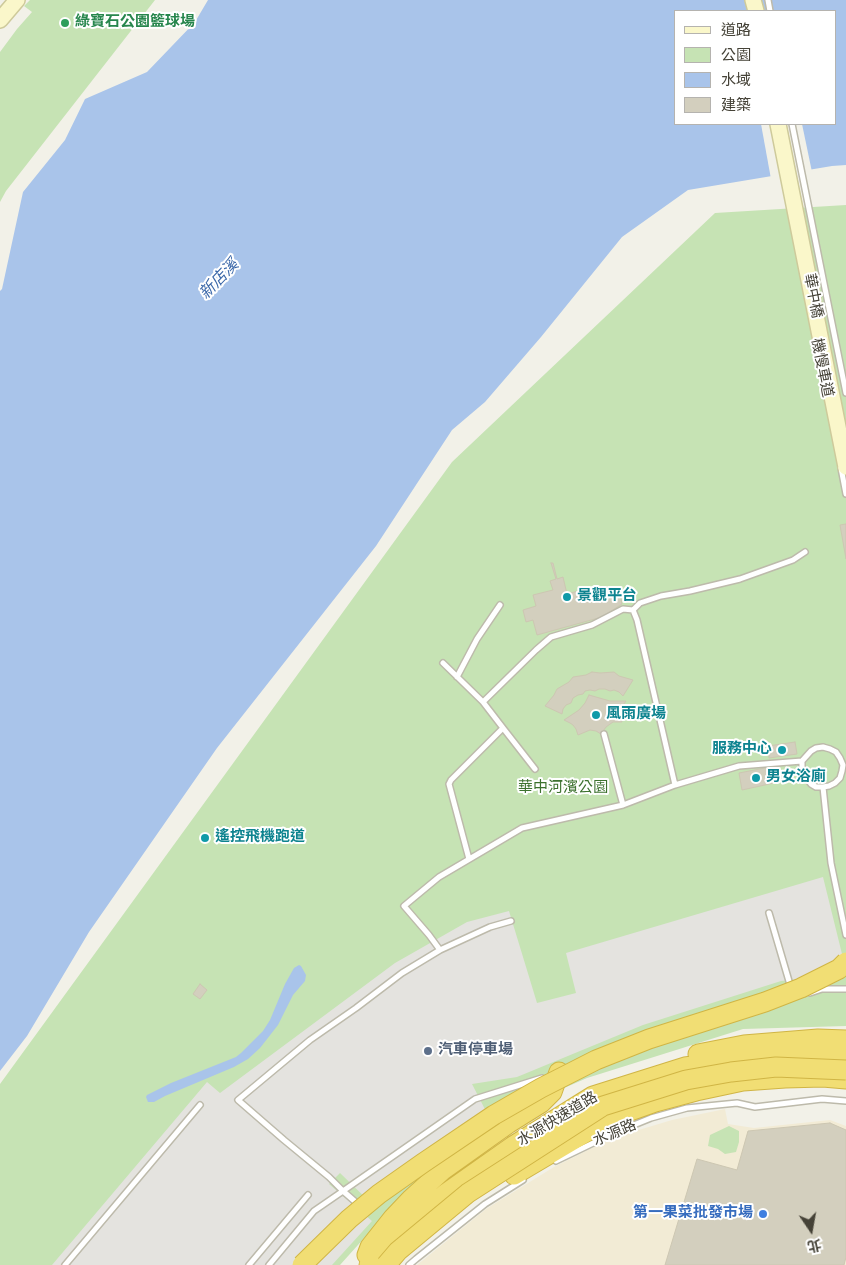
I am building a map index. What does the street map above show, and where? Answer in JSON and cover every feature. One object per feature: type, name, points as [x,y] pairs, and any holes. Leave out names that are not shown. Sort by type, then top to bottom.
[{"type":"highway","points":[[774,1008],[807,992],[843,966]]},
{"type":"highway","points":[[302,1265],[348,1219],[379,1194],[494,1115],[542,1088],[596,1060],[649,1039],[765,1002],[801,988],[843,966]]},
{"type":"highway","points":[[594,1096],[613,1081],[677,1058],[744,1045],[818,1039],[846,1040]]},
{"type":"highway","name":"水源快速道路","points":[[369,1265],[407,1225],[445,1194],[513,1146],[594,1096],[685,1067],[768,1056],[846,1057]]},
{"type":"highway","name":"水源快速道路","points":[[386,1265],[406,1257],[468,1193],[604,1106],[686,1080],[731,1072],[776,1067],[846,1070]]},
{"type":"highway","points":[[363,1265],[370,1247],[411,1199],[443,1170],[509,1123],[541,1103],[552,1092],[559,1072]]},
{"type":"highway","points":[[406,1257],[439,1228],[610,1118],[655,1102],[743,1081],[785,1078],[846,1079]]},
{"type":"main road","points":[[0,20],[17,0]]},
{"type":"main road","name":"華中橋","points":[[778,125],[846,467]]},
{"type":"main road","name":"華中橋","points":[[786,125],[846,420]]},
{"type":"lane","name":"機慢車道","points":[[773,125],[846,494]]},
{"type":"lane","name":"機慢車道","points":[[792,125],[846,393]]},
{"type":"lane","points":[[633,610],[640,603],[647,600],[740,579],[793,560],[805,552]]},
{"type":"lane","points":[[457,677],[477,639],[500,606]]},
{"type":"lane","points":[[483,702],[536,650],[551,638],[592,625],[623,609],[633,610]]},
{"type":"lane","points":[[633,610],[676,785]]},
{"type":"lane","points":[[443,663],[483,702],[535,769]]},
{"type":"lane","points":[[469,859],[449,784],[503,728]]},
{"type":"lane","points":[[604,734],[623,805]]},
{"type":"lane","points":[[440,950],[404,906],[439,877],[522,828],[623,805],[676,785],[739,766],[802,761],[816,748],[823,747],[836,752],[843,765],[840,778],[829,786],[823,788],[816,787],[803,774],[802,761]]},
{"type":"lane","points":[[823,788],[830,863],[846,935]]},
{"type":"lane","points":[[769,912],[794,998]]},
{"type":"lane","points":[[364,1209],[238,1100],[310,1040],[402,973],[440,950],[490,927],[511,921]]},
{"type":"lane","points":[[804,995],[822,989],[846,989]]},
{"type":"lane","points":[[269,1265],[314,1211],[475,1099],[774,1008]]},
{"type":"lane","name":"水源路","points":[[550,1164],[614,1133],[651,1118],[687,1108],[737,1103],[755,1107],[822,1099],[846,1100]]},
{"type":"lane","points":[[65,1265],[200,1105]]},
{"type":"lane","points":[[406,1257],[416,1259],[520,1177]]},
{"type":"lane","points":[[249,1265],[308,1195]]},
{"type":"lane","points":[[406,1257],[416,1259]]},
{"type":"shaded area","name":"汽車停車場","points":[[823,877],[843,958],[810,978],[781,981],[643,1025],[517,1077],[472,1084],[491,1121],[376,1208],[340,1173],[329,1184],[372,1221],[332,1265],[52,1265],[207,1082],[220,1093],[395,963],[467,922],[509,911],[537,1003],[576,993],[566,953]]},
{"type":"shaded area","name":"第一果菜批發市場","points":[[725,1109],[728,1124],[754,1128],[830,1120],[846,1126],[846,1265],[417,1265],[486,1209],[554,1167],[612,1138],[672,1120]]},
{"type":"green space","points":[[30,0],[155,0],[6,191],[0,202],[0,52],[32,12],[24,6]]},
{"type":"green space","name":"華中河濱公園","points":[[846,205],[846,1026],[743,1029],[587,1078],[532,1102],[393,1206],[340,1265],[0,1265],[0,1084],[452,462],[715,213]]},
{"type":"green space","points":[[729,1126],[739,1131],[739,1142],[736,1152],[725,1154],[718,1149],[708,1146],[710,1135]]},
{"type":"water","name":"新店溪","points":[[208,0],[846,0],[846,165],[688,190],[622,237],[541,337],[485,402],[452,430],[376,546],[217,748],[89,932],[27,1036],[0,1071],[0,291],[23,192],[65,140],[85,99],[147,72],[195,22]]},
{"type":"water","points":[[299,965],[306,975],[305,981],[293,995],[278,1025],[260,1048],[248,1059],[154,1102],[148,1102],[147,1095],[171,1083],[236,1057],[241,1053],[263,1031],[270,1020],[285,984],[294,968]]},
{"type":"pier","points":[[761,125],[802,125],[812,172],[771,179]]},
{"type":"building","points":[[846,524],[846,559],[840,525]]},
{"type":"building","name":"景觀平台","points":[[551,563],[553,563],[557,579],[563,577],[567,594],[597,586],[601,599],[620,594],[622,604],[602,617],[537,635],[533,620],[526,622],[523,610],[536,606],[533,595],[553,590],[550,581],[556,579]]},
{"type":"building","points":[[592,672],[614,672],[619,676],[633,680],[623,696],[614,690],[590,690],[573,698],[571,703],[563,709],[562,714],[545,706],[557,689],[569,682],[573,677]]},
{"type":"building","name":"風雨廣場","points":[[589,695],[610,701],[626,701],[621,708],[622,722],[613,722],[601,734],[590,730],[578,735],[573,725],[564,720],[579,710]]},
{"type":"building","name":"服務中心","points":[[795,742],[797,754],[769,758],[768,746]]},
{"type":"building","name":"男女浴廁","points":[[770,767],[774,783],[742,790],[739,773]]},
{"type":"building","points":[[200,984],[207,990],[200,999],[193,994]]},
{"type":"building","name":"第一果菜批發市場","points":[[830,1123],[846,1130],[846,1257],[844,1265],[665,1265],[697,1159],[737,1170],[748,1131]]},
{"type":"place","name":"綠寶石公園籃球場","points":[[65,23]]},
{"type":"place","name":"景觀平台","points":[[567,597]]},
{"type":"place","name":"風雨廣場","points":[[596,715]]},
{"type":"place","name":"服務中心","points":[[782,750]]},
{"type":"place","name":"男女浴廁","points":[[756,778]]},
{"type":"place","name":"遙控飛機跑道","points":[[205,838]]},
{"type":"place","name":"汽車停車場","points":[[428,1051]]},
{"type":"place","name":"第一果菜批發市場","points":[[763,1214]]}]
